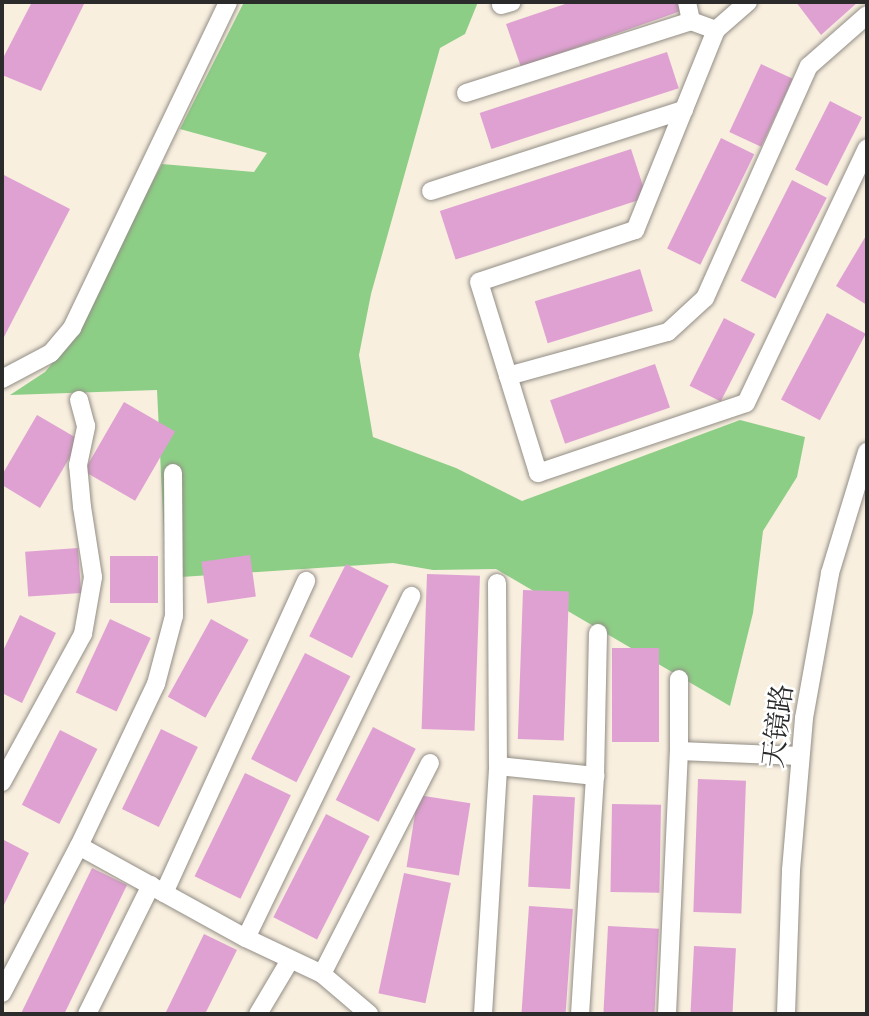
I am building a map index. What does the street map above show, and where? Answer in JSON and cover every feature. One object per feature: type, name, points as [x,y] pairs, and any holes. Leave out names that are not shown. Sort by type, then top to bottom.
[{"type":"street","points":[[2,379],[51,353],[72,328],[228,2]]},
{"type":"street","points":[[687,2],[691,21]]},
{"type":"street","points":[[748,2],[716,30],[635,230],[479,282],[538,472],[746,403],[867,148]]},
{"type":"street","points":[[508,376],[668,332],[705,298],[809,66],[867,15]]},
{"type":"street","points":[[466,93],[691,21],[716,30]]},
{"type":"street","points":[[431,191],[684,110]]},
{"type":"street","points":[[2,782],[83,634],[93,577],[78,465],[86,426],[79,400]]},
{"type":"street","name":"天镜路","points":[[786,1014],[800,756],[823,601],[867,452]]},
{"type":"street","points":[[2,993],[79,846],[156,684],[174,616],[173,473]]},
{"type":"street","points":[[87,1014],[157,889],[306,581]]},
{"type":"street","points":[[483,1014],[498,766],[497,583]]},
{"type":"street","points":[[246,938],[411,596]]},
{"type":"street","points":[[580,1014],[595,775],[598,633]]},
{"type":"street","points":[[667,1014],[679,751],[679,679]]},
{"type":"street","points":[[679,751],[800,756]]},
{"type":"street","points":[[322,974],[430,763]]},
{"type":"street","points":[[498,766],[595,775]]},
{"type":"street","points":[[79,846],[246,938],[322,974],[369,1014]]},
{"type":"street","points":[[258,1014],[290,960]]},
{"type":"green space","points":[[244,2],[478,2],[465,34],[440,48],[371,294],[359,355],[373,437],[456,468],[522,501],[740,420],[805,437],[797,477],[763,531],[753,613],[730,706],[496,569],[433,570],[393,563],[166,578],[157,390],[10,395],[45,372],[64,349],[162,164],[254,172],[267,153],[180,129]]},
{"type":"building","points":[[32,2],[85,2],[41,91],[2,75],[2,60]]},
{"type":"building","points":[[571,2],[678,2],[681,11],[521,67],[506,24]]},
{"type":"building","points":[[796,2],[858,2],[821,35]]},
{"type":"building","points":[[667,52],[679,88],[491,149],[480,113]]},
{"type":"building","points":[[761,64],[793,79],[761,147],[729,132]]},
{"type":"building","points":[[830,101],[862,117],[827,186],[795,170]]},
{"type":"building","points":[[721,138],[754,154],[700,265],[667,249]]},
{"type":"building","points":[[631,149],[647,198],[456,260],[440,211]]},
{"type":"building","points":[[2,174],[70,209],[4,337],[2,335]]},
{"type":"building","points":[[792,180],[827,198],[775,298],[741,281]]},
{"type":"building","points":[[867,234],[867,305],[836,286]]},
{"type":"building","points":[[640,269],[653,311],[548,343],[535,301]]},
{"type":"building","points":[[827,313],[866,334],[820,420],[781,400]]},
{"type":"building","points":[[724,318],[755,334],[721,402],[689,386]]},
{"type":"building","points":[[655,364],[670,407],[565,444],[550,400]]},
{"type":"building","points":[[124,402],[175,432],[135,501],[84,471]]},
{"type":"building","points":[[37,415],[80,440],[40,508],[2,485],[2,475]]},
{"type":"building","points":[[78,548],[81,593],[28,597],[25,552]]},
{"type":"building","points":[[250,555],[256,597],[207,603],[201,562]]},
{"type":"building","points":[[110,556],[158,556],[158,603],[110,603]]},
{"type":"building","points":[[346,564],[389,586],[352,658],[309,636]]},
{"type":"building","points":[[427,574],[480,576],[475,731],[422,729]]},
{"type":"building","points":[[523,590],[569,592],[564,741],[518,739]]},
{"type":"building","points":[[20,615],[56,633],[22,703],[2,693],[2,653]]},
{"type":"building","points":[[110,619],[151,638],[117,711],[76,692]]},
{"type":"building","points":[[211,619],[249,640],[205,718],[168,697]]},
{"type":"building","points":[[612,648],[659,648],[659,742],[612,742]]},
{"type":"building","points":[[305,653],[350,676],[296,782],[251,759]]},
{"type":"building","points":[[373,727],[416,749],[379,822],[336,800]]},
{"type":"building","points":[[161,729],[198,747],[159,827],[122,809]]},
{"type":"building","points":[[60,730],[97,749],[59,824],[22,805]]},
{"type":"building","points":[[245,773],[291,795],[240,899],[195,876]]},
{"type":"building","points":[[698,779],[746,781],[741,914],[693,912]]},
{"type":"building","points":[[418,795],[470,803],[459,875],[407,867]]},
{"type":"building","points":[[533,795],[575,797],[570,889],[528,887]]},
{"type":"building","points":[[612,804],[661,805],[659,893],[610,892]]},
{"type":"building","points":[[326,814],[370,836],[317,940],[273,917]]},
{"type":"building","points":[[2,839],[29,853],[2,909]]},
{"type":"building","points":[[92,868],[127,885],[64,1014],[21,1014]]},
{"type":"building","points":[[404,873],[451,883],[425,1003],[378,993]]},
{"type":"building","points":[[529,906],[573,909],[566,1014],[521,1014]]},
{"type":"building","points":[[608,926],[659,929],[654,1014],[603,1014]]},
{"type":"building","points":[[204,934],[237,950],[205,1014],[165,1014]]},
{"type":"building","points":[[694,946],[736,948],[732,1014],[690,1014]]}]
